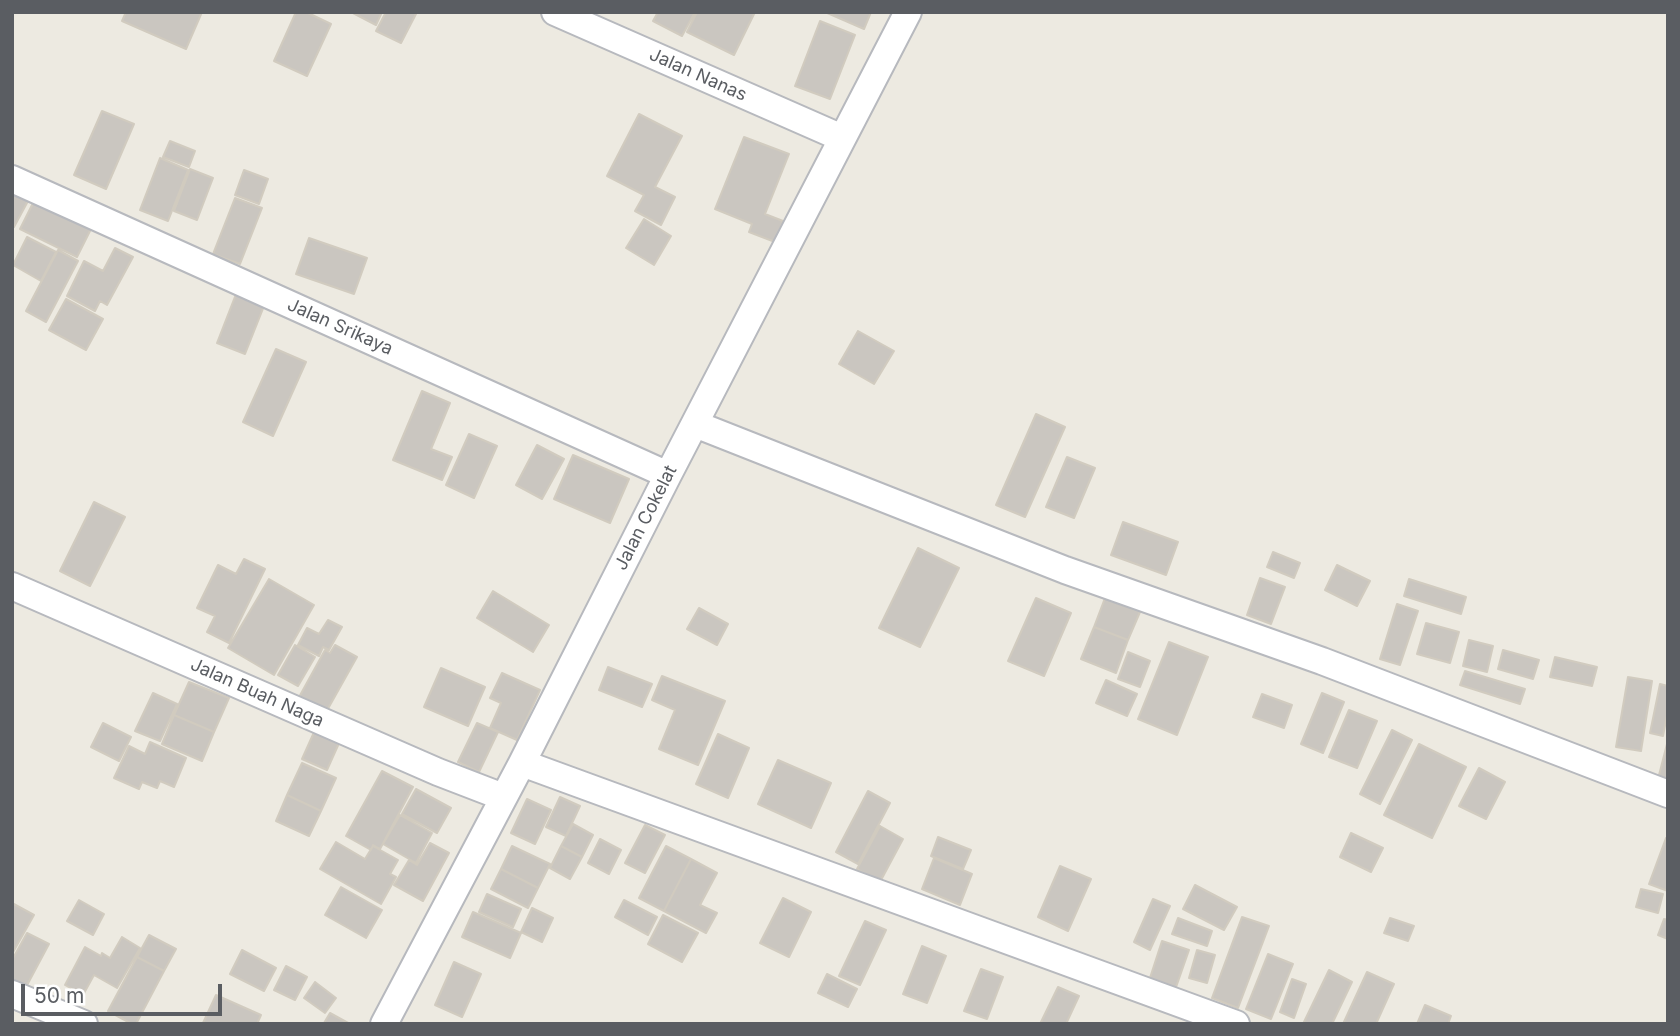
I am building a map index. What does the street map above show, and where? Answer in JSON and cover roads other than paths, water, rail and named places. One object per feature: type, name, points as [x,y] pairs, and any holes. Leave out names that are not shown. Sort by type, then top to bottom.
[{"type":"street","name":"Jalan Nanas","points":[[555,12],[842,138]]},
{"type":"street","name":"Jalan Cokelat","points":[[384,1024],[522,763],[908,12]]},
{"type":"street","name":"Jalan Srikaya","points":[[12,179],[668,475]]},
{"type":"street","points":[[695,424],[1065,570],[1322,661],[1668,794]]},
{"type":"street","name":"Jalan Buah Naga","points":[[12,586],[438,772],[503,797]]},
{"type":"street","points":[[522,763],[1236,1024]]},
{"type":"street","points":[[12,993],[84,1024]]}]
